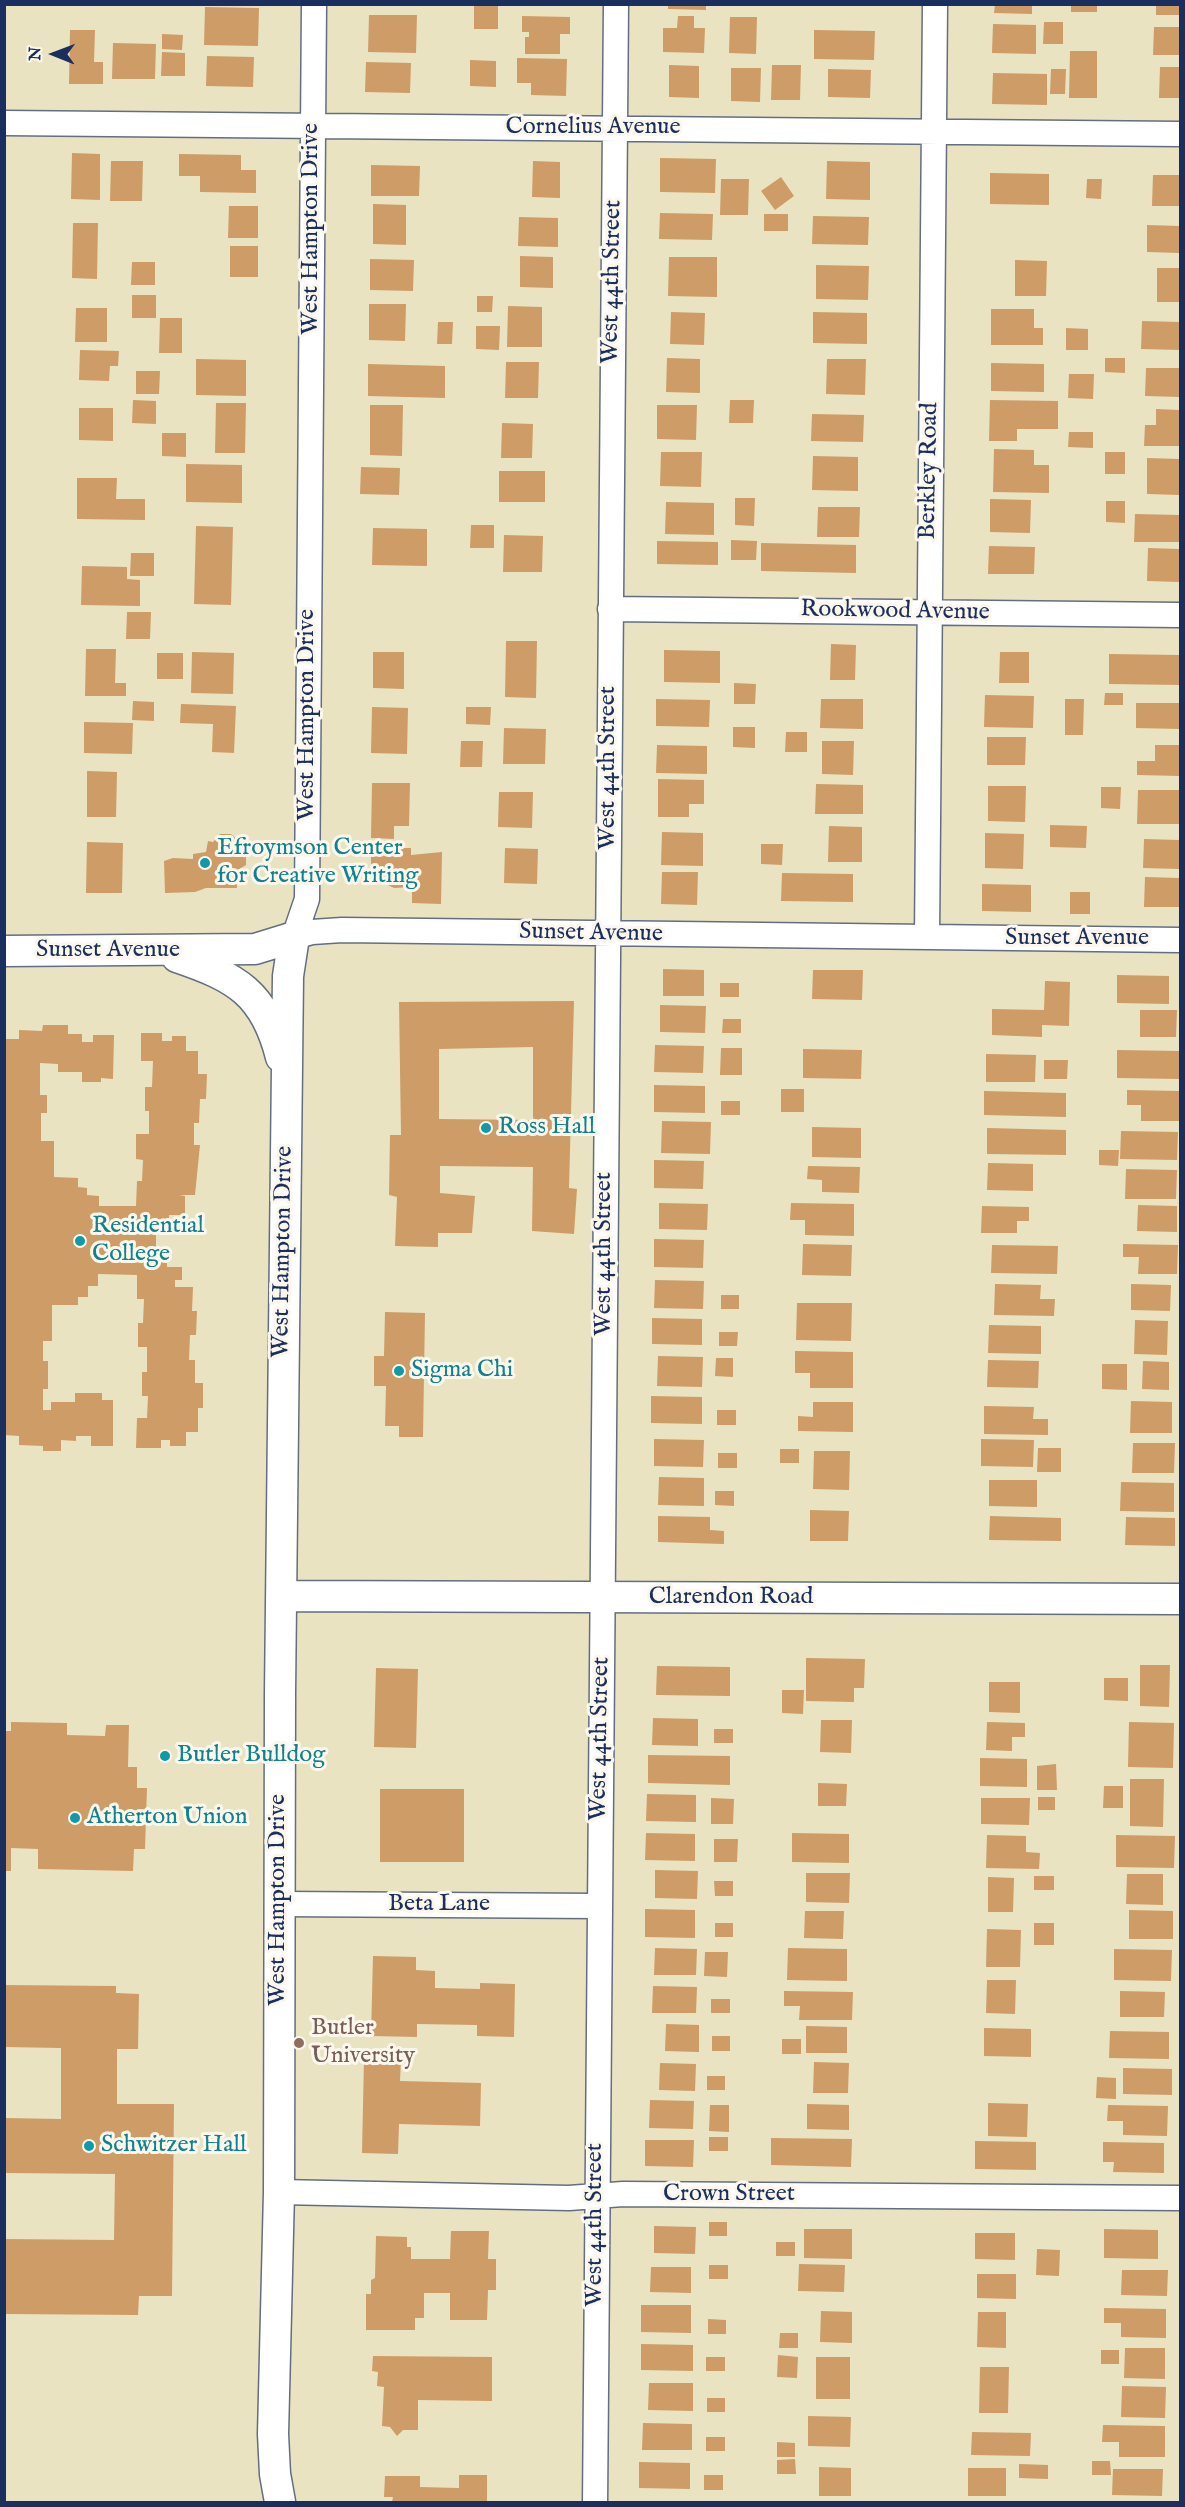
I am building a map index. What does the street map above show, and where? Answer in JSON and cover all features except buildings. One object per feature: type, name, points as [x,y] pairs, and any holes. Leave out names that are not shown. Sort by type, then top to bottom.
[{"type":"street","name":"West Hampton Drive","points":[[280,2502],[275,2474],[273,2434],[279,2192],[279,1904],[286,1080],[288,976],[294,937],[307,899],[314,4]]},
{"type":"street","name":"West 44th Street","points":[[595,2502],[616,4]]},
{"type":"street","name":"Berkley Road","points":[[927,937],[935,4]]},
{"type":"street","name":"Cornelius Avenue","points":[[4,123],[1180,134]]},
{"type":"street","name":"Rookwood Avenue","points":[[610,609],[1180,615]]},
{"type":"street","name":"Sunset Avenue","points":[[4,951],[264,948],[294,937],[342,930],[1180,940]]},
{"type":"street","points":[[160,951],[216,971],[249,994],[260,1006],[273,1033],[286,1080]]},
{"type":"street","name":"Clarendon Road","points":[[282,1596],[1180,1599]]},
{"type":"street","name":"Beta Lane","points":[[279,1904],[599,1906]]},
{"type":"street","name":"Crown Street","points":[[279,2192],[569,2198],[596,2196],[1180,2198]]},
{"type":"place","name":"Efroymson Center for Creative Writing","points":[[205,863]]},
{"type":"place","name":"Ross Hall","points":[[486,1128]]},
{"type":"place","name":"Residential College","points":[[80,1241]]},
{"type":"place","name":"Sigma Chi","points":[[399,1371]]},
{"type":"place","name":"Butler Bulldog","points":[[165,1756]]},
{"type":"place","name":"Atherton Union","points":[[75,1818]]},
{"type":"place","name":"Butler University","points":[[299,2043]]},
{"type":"place","name":"Schwitzer Hall","points":[[89,2146]]}]
